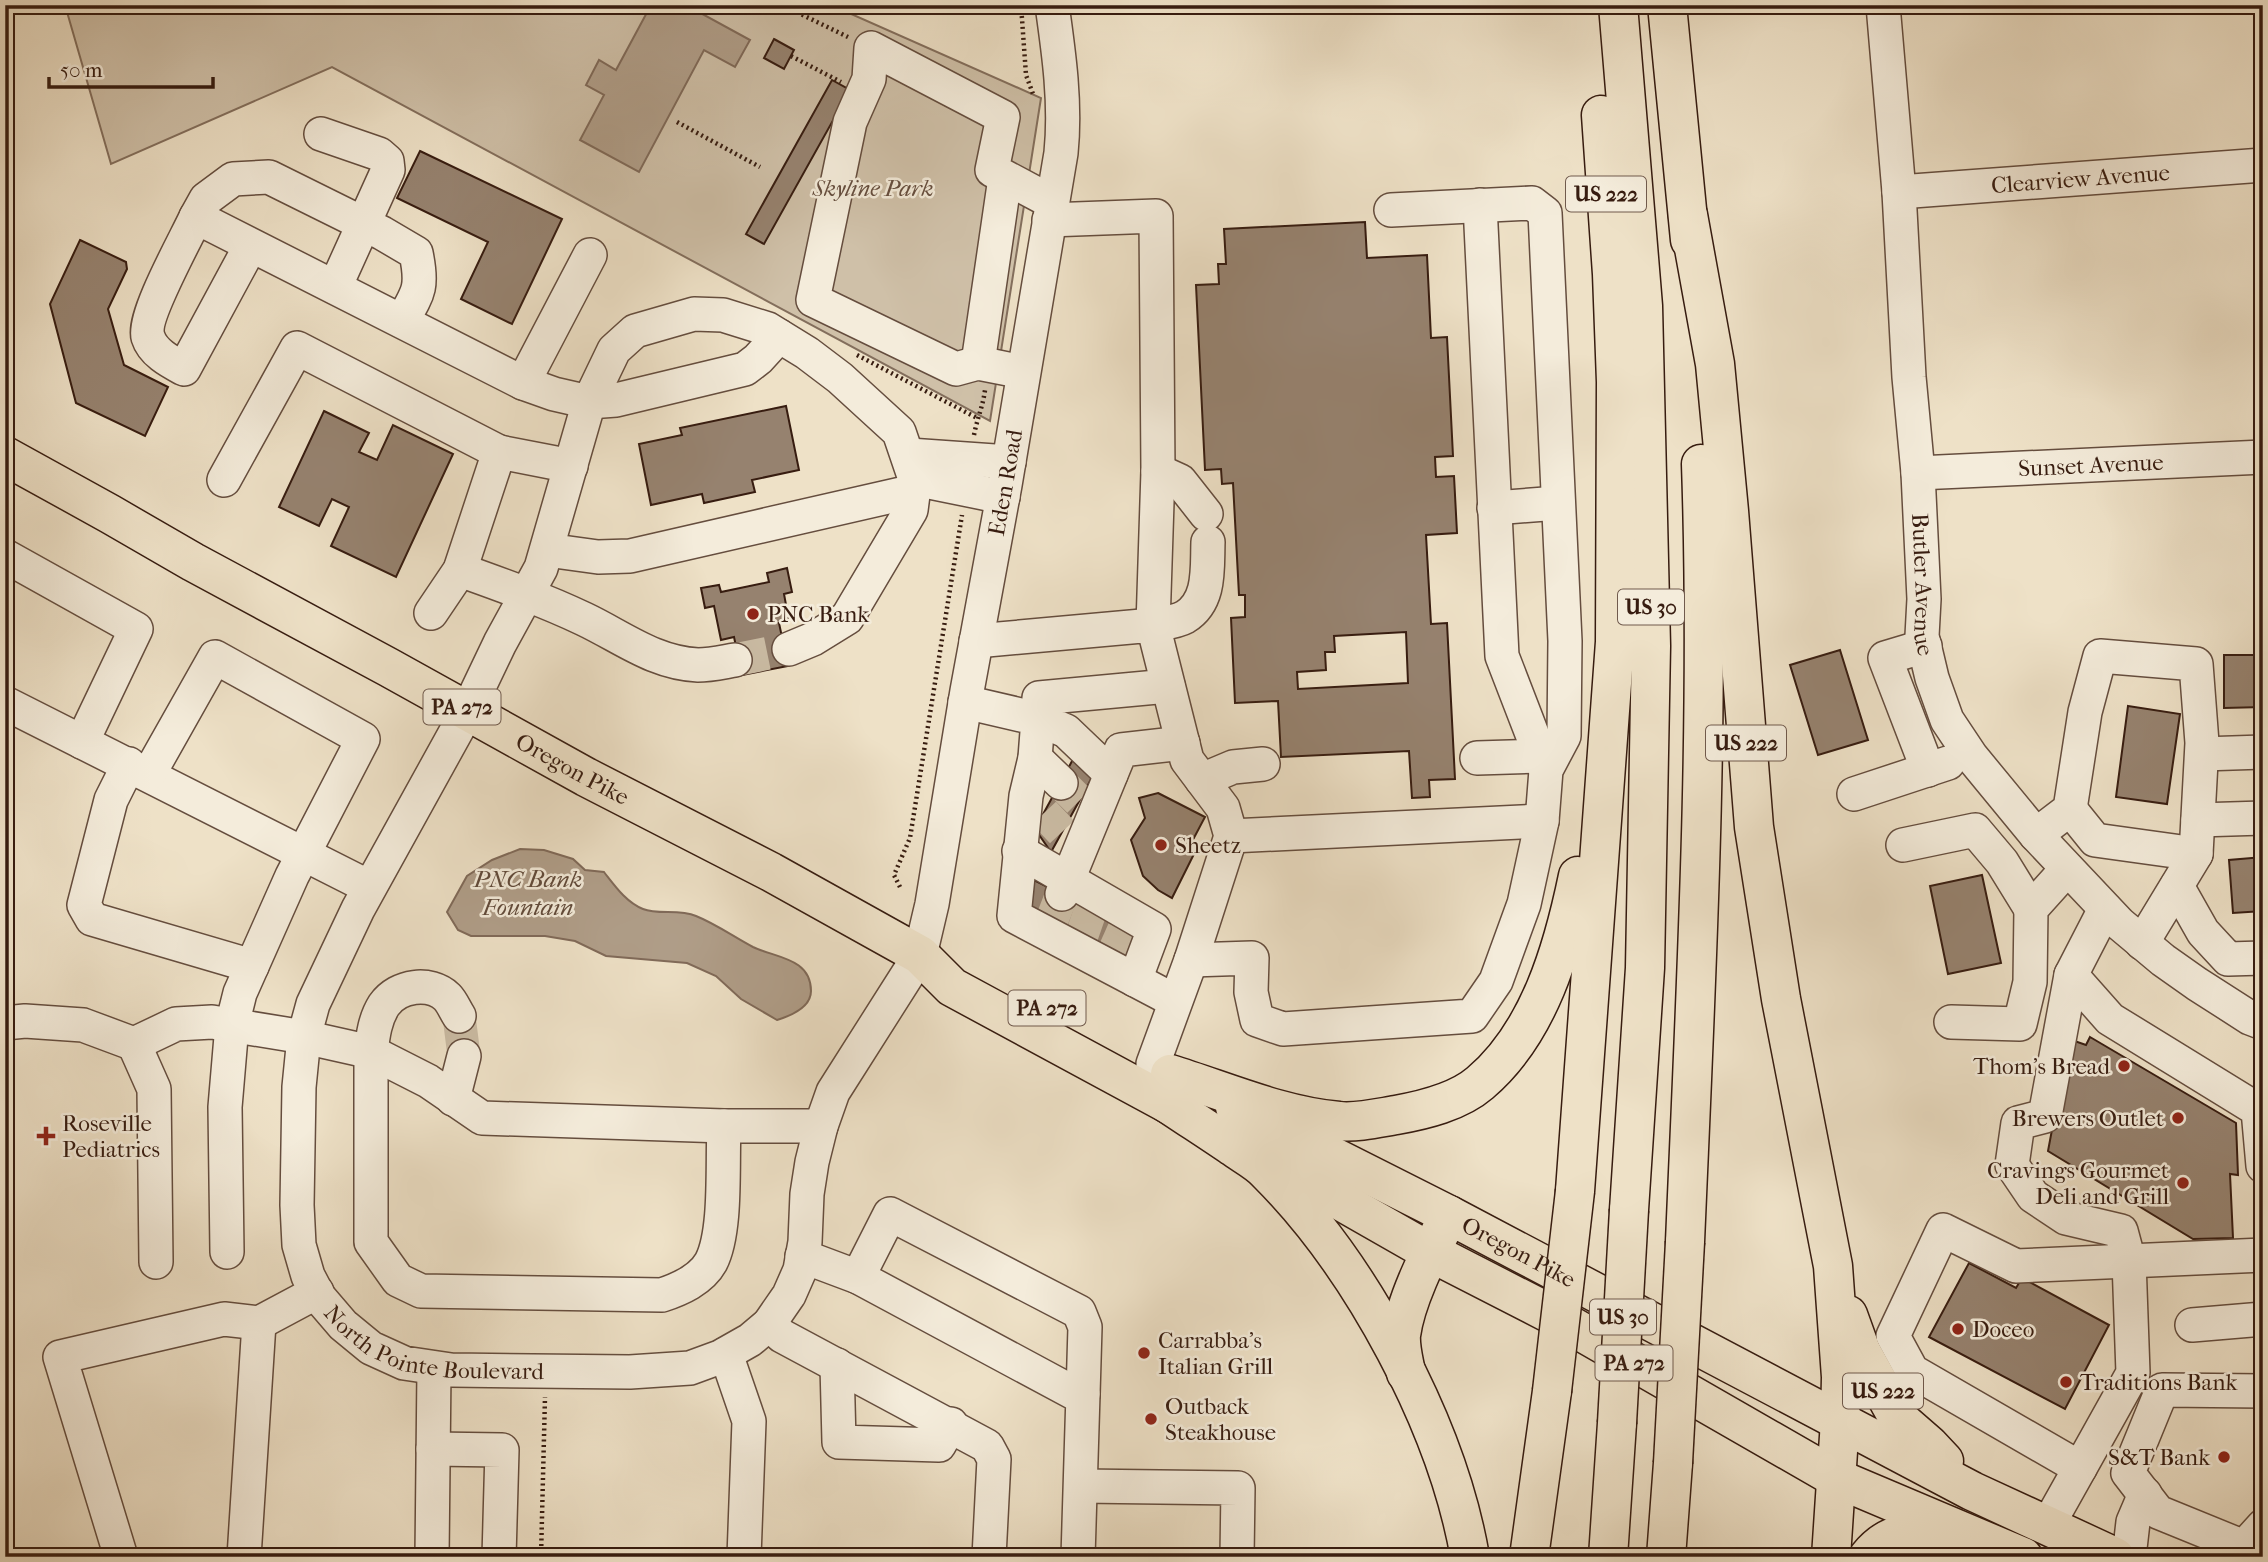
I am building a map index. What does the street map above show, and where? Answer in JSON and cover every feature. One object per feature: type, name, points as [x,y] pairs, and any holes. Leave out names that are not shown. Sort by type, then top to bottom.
[{"type":"main road","name":"US 222","points":[[1529,1557],[1552,1391],[1575,1191],[1615,642],[1615,355],[1612,274],[1592,5]]},
{"type":"main road","name":"US 30","points":[[1608,1557],[1646,968],[1651,646],[1643,306],[1618,5]]},
{"type":"main road","name":"US 30","points":[[1666,1557],[1685,1242],[1704,690],[1703,519],[1688,215],[1667,5]]},
{"type":"main road","name":"US 222","points":[[1688,215],[1715,364],[1755,840],[1781,999],[1833,1266],[1861,1351],[1898,1418],[1929,1445],[1972,1491]]},
{"type":"main road","name":"Oregon Pike","points":[[5,456],[110,513],[215,575],[468,710],[586,777],[771,872],[920,955],[952,987],[1160,1078],[1448,1216],[1972,1491],[2115,1557]]},
{"type":"main road","points":[[1160,1078],[1285,1111],[1340,1121],[1419,1111],[1449,1101],[1478,1085],[1507,1056],[1528,1023],[1549,977],[1569,921],[1589,825],[1615,642]]},
{"type":"main road","points":[[1160,1078],[1266,1170],[1317,1229],[1366,1299],[1406,1373],[1436,1439],[1456,1493],[1470,1557]]},
{"type":"main road","name":"Oregon Pike","points":[[1160,1078],[1430,1252],[1547,1312],[1836,1478],[1967,1545],[2022,1557]]},
{"type":"main road","points":[[1406,1373],[1401,1338],[1406,1311],[1448,1216]]},
{"type":"main road","points":[[1831,1557],[1841,1377],[1833,1266]]},
{"type":"main road","points":[[1868,1557],[1887,1539],[1907,1531],[1967,1545]]},
{"type":"street","name":"Eden Road","points":[[920,955],[938,874],[1063,128],[1062,90],[1052,5]]},
{"type":"street","name":"Butler Avenue","points":[[1883,5],[1918,473],[1924,599],[1922,636],[1932,678],[1947,720],[1971,756],[2036,835],[2105,909],[2142,943],[2197,984],[2250,1018],[2263,1023]]},
{"type":"street","points":[[973,373],[999,174],[1003,117],[871,48],[869,79],[850,122],[813,300],[973,373],[1023,372]]},
{"type":"street","points":[[321,134],[379,154],[387,161],[388,170],[335,288]]},
{"type":"street","name":"Clearview Avenue","points":[[1899,192],[2263,165]]},
{"type":"street","points":[[999,174],[1051,211],[1156,216],[1158,471],[1153,625],[1187,760],[1223,808],[1231,836],[1175,1001],[1160,1078]]},
{"type":"street","points":[[251,245],[184,369],[163,357],[148,337],[148,318],[206,199],[233,178],[268,177],[416,253],[421,279],[416,297],[402,321]]},
{"type":"street","points":[[1391,210],[1532,203],[1545,213],[1565,641],[1564,736],[1544,763]]},
{"type":"street","points":[[1191,960],[1252,958],[1251,992],[1257,1020],[1283,1029],[1472,1016],[1496,981],[1524,904],[1542,821],[1544,763],[1502,656],[1480,205]]},
{"type":"street","points":[[196,217],[523,383],[589,402],[616,400],[745,369],[779,336]]},
{"type":"street","points":[[523,383],[590,255]]},
{"type":"street","name":"North Pointe Boulevard","points":[[913,475],[899,432],[839,378],[807,353],[768,329],[723,315],[694,314],[635,331],[614,350],[589,402],[541,568],[468,710],[369,887],[313,1004],[304,1037],[299,1087],[297,1205],[299,1245],[308,1276],[343,1325],[372,1348],[404,1363],[434,1369],[667,1371],[690,1368],[726,1354],[750,1340],[769,1324],[789,1295],[800,1270],[807,1194],[821,1126],[833,1092],[920,955]]},
{"type":"street","points":[[224,480],[297,348],[499,452],[571,466]]},
{"type":"street","points":[[431,613],[460,570],[499,452]]},
{"type":"street","name":"Sunset Avenue","points":[[1918,473],[2263,457]]},
{"type":"street","points":[[547,550],[598,557],[630,556],[913,475],[968,474],[1009,462]]},
{"type":"street","points":[[976,641],[1153,625],[1183,617],[1198,606],[1206,588],[1207,528],[1180,481],[1158,471]]},
{"type":"street","points":[[968,474],[1003,497]]},
{"type":"street","points":[[789,649],[813,639],[847,618],[911,510],[913,475]]},
{"type":"street","points":[[1494,508],[1558,503]]},
{"type":"street","points":[[5,556],[136,629],[82,742]]},
{"type":"street","points":[[460,570],[527,594],[586,620],[628,644],[664,660],[698,665],[735,660]]},
{"type":"street","points":[[1924,646],[1885,658],[1928,770]]},
{"type":"street","points":[[2036,835],[2070,809],[2085,712],[2100,656],[2196,664],[2202,754],[2196,854],[2142,943]]},
{"type":"street","points":[[227,1252],[225,1107],[232,1025],[240,993],[292,876],[363,739],[215,657],[139,769],[111,800],[84,905],[92,919],[252,965]]},
{"type":"street","points":[[1066,884],[1035,758],[1039,698],[1168,686]]},
{"type":"street","points":[[965,702],[1038,719],[1066,731],[1111,774]]},
{"type":"street","points":[[5,703],[369,887]]},
{"type":"street","points":[[1066,884],[1078,800],[1111,774],[1121,750],[1183,743]]},
{"type":"street","points":[[2202,754],[2263,752]]},
{"type":"street","points":[[1854,794],[1971,756]]},
{"type":"street","points":[[1035,758],[1078,800]]},
{"type":"street","points":[[1477,758],[1544,763]]},
{"type":"street","points":[[1202,780],[1233,766],[1263,764]]},
{"type":"street","points":[[2070,809],[2095,840],[2196,854]]},
{"type":"street","points":[[2198,820],[2263,818]]},
{"type":"street","points":[[1231,836],[1542,821]]},
{"type":"street","points":[[1903,845],[1975,830],[2002,862],[2031,909],[2030,982],[2020,1024],[1951,1022]]},
{"type":"street","points":[[1019,851],[1066,884],[1122,948],[1175,1001]]},
{"type":"street","points":[[1019,851],[1014,916],[1066,884]]},
{"type":"street","points":[[1019,851],[1066,884],[1122,948]]},
{"type":"street","points":[[2031,909],[2067,869]]},
{"type":"street","points":[[2177,886],[2203,932],[2228,959],[2263,958]]},
{"type":"street","points":[[2048,1525],[2133,1373],[2129,1261],[2121,1231],[2066,1218],[2033,1196],[2012,1165],[2018,1123],[2045,1116],[2071,975],[2105,909]]},
{"type":"street","points":[[2071,975],[2110,1019],[2258,1110],[2263,1166]]},
{"type":"street","points":[[459,1016],[448,998],[435,989],[419,986],[400,992],[385,1003],[375,1023],[371,1052],[371,1241],[398,1280],[421,1291],[662,1295],[679,1289],[696,1278],[710,1263],[720,1231],[724,1126]]},
{"type":"street","points":[[5,1023],[25,1021],[83,1025],[134,1044],[154,1089],[156,1262]]},
{"type":"street","points":[[134,1044],[176,1024],[212,1022],[304,1037],[371,1052],[429,1081],[482,1118],[724,1126],[821,1126]]},
{"type":"street","points":[[453,1098],[464,1056]]},
{"type":"street","points":[[858,1277],[890,1214],[1079,1312],[1085,1326],[1078,1557]]},
{"type":"street","points":[[2080,1468],[1912,1371],[1893,1336],[1943,1230],[2017,1266],[2263,1255]]},
{"type":"street","points":[[802,1256],[858,1277],[1074,1393],[1083,1394]]},
{"type":"street","points":[[121,1557],[60,1357],[224,1319],[259,1323],[317,1292]]},
{"type":"street","points":[[2192,1325],[2263,1318]]},
{"type":"street","points":[[244,1557],[259,1323]]},
{"type":"street","points":[[769,1324],[782,1336],[951,1424],[987,1446],[993,1459],[989,1557]]},
{"type":"street","points":[[726,1354],[749,1422],[744,1557]]},
{"type":"street","points":[[837,1365],[839,1442],[939,1445],[951,1424]]},
{"type":"street","points":[[432,1557],[434,1369]]},
{"type":"street","points":[[2129,1557],[2136,1484],[2162,1390],[2263,1391]]},
{"type":"street","points":[[433,1449],[502,1450],[499,1557]]},
{"type":"street","points":[[2136,1484],[2158,1512],[2245,1547],[2263,1525]]},
{"type":"street","points":[[1081,1486],[1238,1488],[1237,1557]]},
{"type":"path","points":[[782,5],[871,48]]},
{"type":"path","points":[[1021,5],[1026,75],[1034,96]]},
{"type":"path","points":[[791,55],[845,84]]},
{"type":"path","points":[[677,122],[760,167]]},
{"type":"path","points":[[900,887],[894,875],[910,838],[977,418],[983,408],[973,373]]},
{"type":"path","points":[[541,1557],[546,1371]]},
{"type":"green space","name":"Skyline Park","points":[[65,5],[831,5],[1041,98],[990,421],[332,67],[111,164]]},
{"type":"water","points":[[651,5],[686,5],[750,40],[735,67],[704,50],[639,172],[580,140],[604,95],[586,85],[599,60],[616,70]]},
{"type":"water","name":"PNC Bank Fountain","points":[[520,849],[544,850],[573,859],[585,870],[604,872],[626,898],[643,909],[696,916],[753,947],[799,965],[809,980],[811,991],[808,1002],[793,1014],[777,1020],[741,999],[716,976],[687,963],[606,956],[575,941],[545,936],[471,936],[458,930],[447,912],[467,876],[492,860]]},
{"type":"building","points":[[774,39],[794,50],[784,69],[764,58]]},
{"type":"building","points":[[832,80],[850,90],[764,244],[746,234]]},
{"type":"building","points":[[420,151],[562,219],[512,324],[461,299],[488,242],[397,198]]},
{"type":"building","points":[[1365,222],[1367,258],[1427,255],[1431,338],[1447,337],[1453,456],[1435,457],[1436,477],[1454,476],[1457,533],[1426,535],[1431,624],[1447,623],[1455,779],[1429,780],[1430,797],[1412,798],[1409,751],[1281,757],[1278,701],[1235,703],[1231,618],[1245,617],[1245,595],[1239,595],[1233,483],[1222,484],[1221,469],[1205,470],[1196,285],[1219,284],[1218,264],[1226,264],[1224,229]],"holes":[[[1406,632],[1408,683],[1298,689],[1297,672],[1326,670],[1325,652],[1335,652],[1334,636]]]},
{"type":"building","points":[[80,240],[126,262],[127,269],[108,309],[124,365],[168,387],[145,436],[76,403],[50,304]]},
{"type":"building","points":[[786,406],[799,470],[752,480],[755,492],[704,503],[702,494],[651,505],[639,444],[682,435],[680,428]]},
{"type":"building","points":[[324,411],[369,433],[359,452],[377,460],[393,425],[453,454],[396,577],[331,546],[349,507],[332,499],[319,526],[279,507]]},
{"type":"building","points":[[787,568],[792,592],[784,594],[789,621],[779,623],[788,666],[742,675],[734,637],[721,640],[714,606],[705,608],[701,588],[719,585],[721,592],[769,582],[767,573]]},
{"type":"building","points":[[1840,650],[1868,740],[1818,755],[1790,665]]},
{"type":"building","points":[[2224,655],[2263,655],[2263,707],[2224,708]]},
{"type":"building","points":[[2128,706],[2180,714],[2167,804],[2116,797]]},
{"type":"building","points":[[1077,752],[1093,776],[1051,852],[1035,829]]},
{"type":"building","name":"Sheetz","points":[[1158,793],[1205,817],[1187,851],[1194,854],[1172,898],[1143,876],[1131,840],[1145,818],[1139,798]]},
{"type":"building","points":[[2263,857],[2263,911],[2233,913],[2229,860]]},
{"type":"building","points":[[1982,875],[2001,963],[1948,974],[1930,886]]},
{"type":"building","points":[[1032,879],[1136,932],[1136,963],[1032,910]]},
{"type":"building","points":[[2090,1037],[2236,1123],[2238,1175],[2230,1174],[2233,1238],[2193,1239],[2048,1151],[2069,1039],[2086,1045]]},
{"type":"building","points":[[1969,1263],[2016,1288],[2022,1278],[2109,1325],[2065,1409],[1929,1337]]},
{"type":"tunnel","points":[[735,660],[789,649]]},
{"type":"tunnel","points":[[1061,783],[1079,801]]},
{"type":"tunnel","points":[[1044,813],[1062,832]]},
{"type":"tunnel","points":[[1052,920],[1062,894]]},
{"type":"tunnel","points":[[1082,935],[1091,909]]},
{"type":"tunnel","points":[[1114,952],[1125,927]]},
{"type":"tunnel","points":[[459,1016],[464,1056]]},
{"type":"place","name":"PNC Bank","points":[[753,614]]},
{"type":"place","name":"Sheetz","points":[[1161,845]]},
{"type":"place","name":"Thom's Bread","points":[[2124,1066]]},
{"type":"place","name":"Brewers Outlet","points":[[2178,1118]]},
{"type":"place","name":"Roseville Pediatrics","points":[[46,1136]]},
{"type":"place","name":"Cravings Gourmet Deli and Grill","points":[[2183,1183]]},
{"type":"place","name":"Doceo","points":[[1958,1329]]},
{"type":"place","name":"Carrabba's Italian Grill","points":[[1144,1353]]},
{"type":"place","name":"Traditions Bank","points":[[2066,1382]]},
{"type":"place","name":"Outback Steakhouse","points":[[1151,1419]]},
{"type":"place","name":"S&T Bank","points":[[2224,1457]]}]
